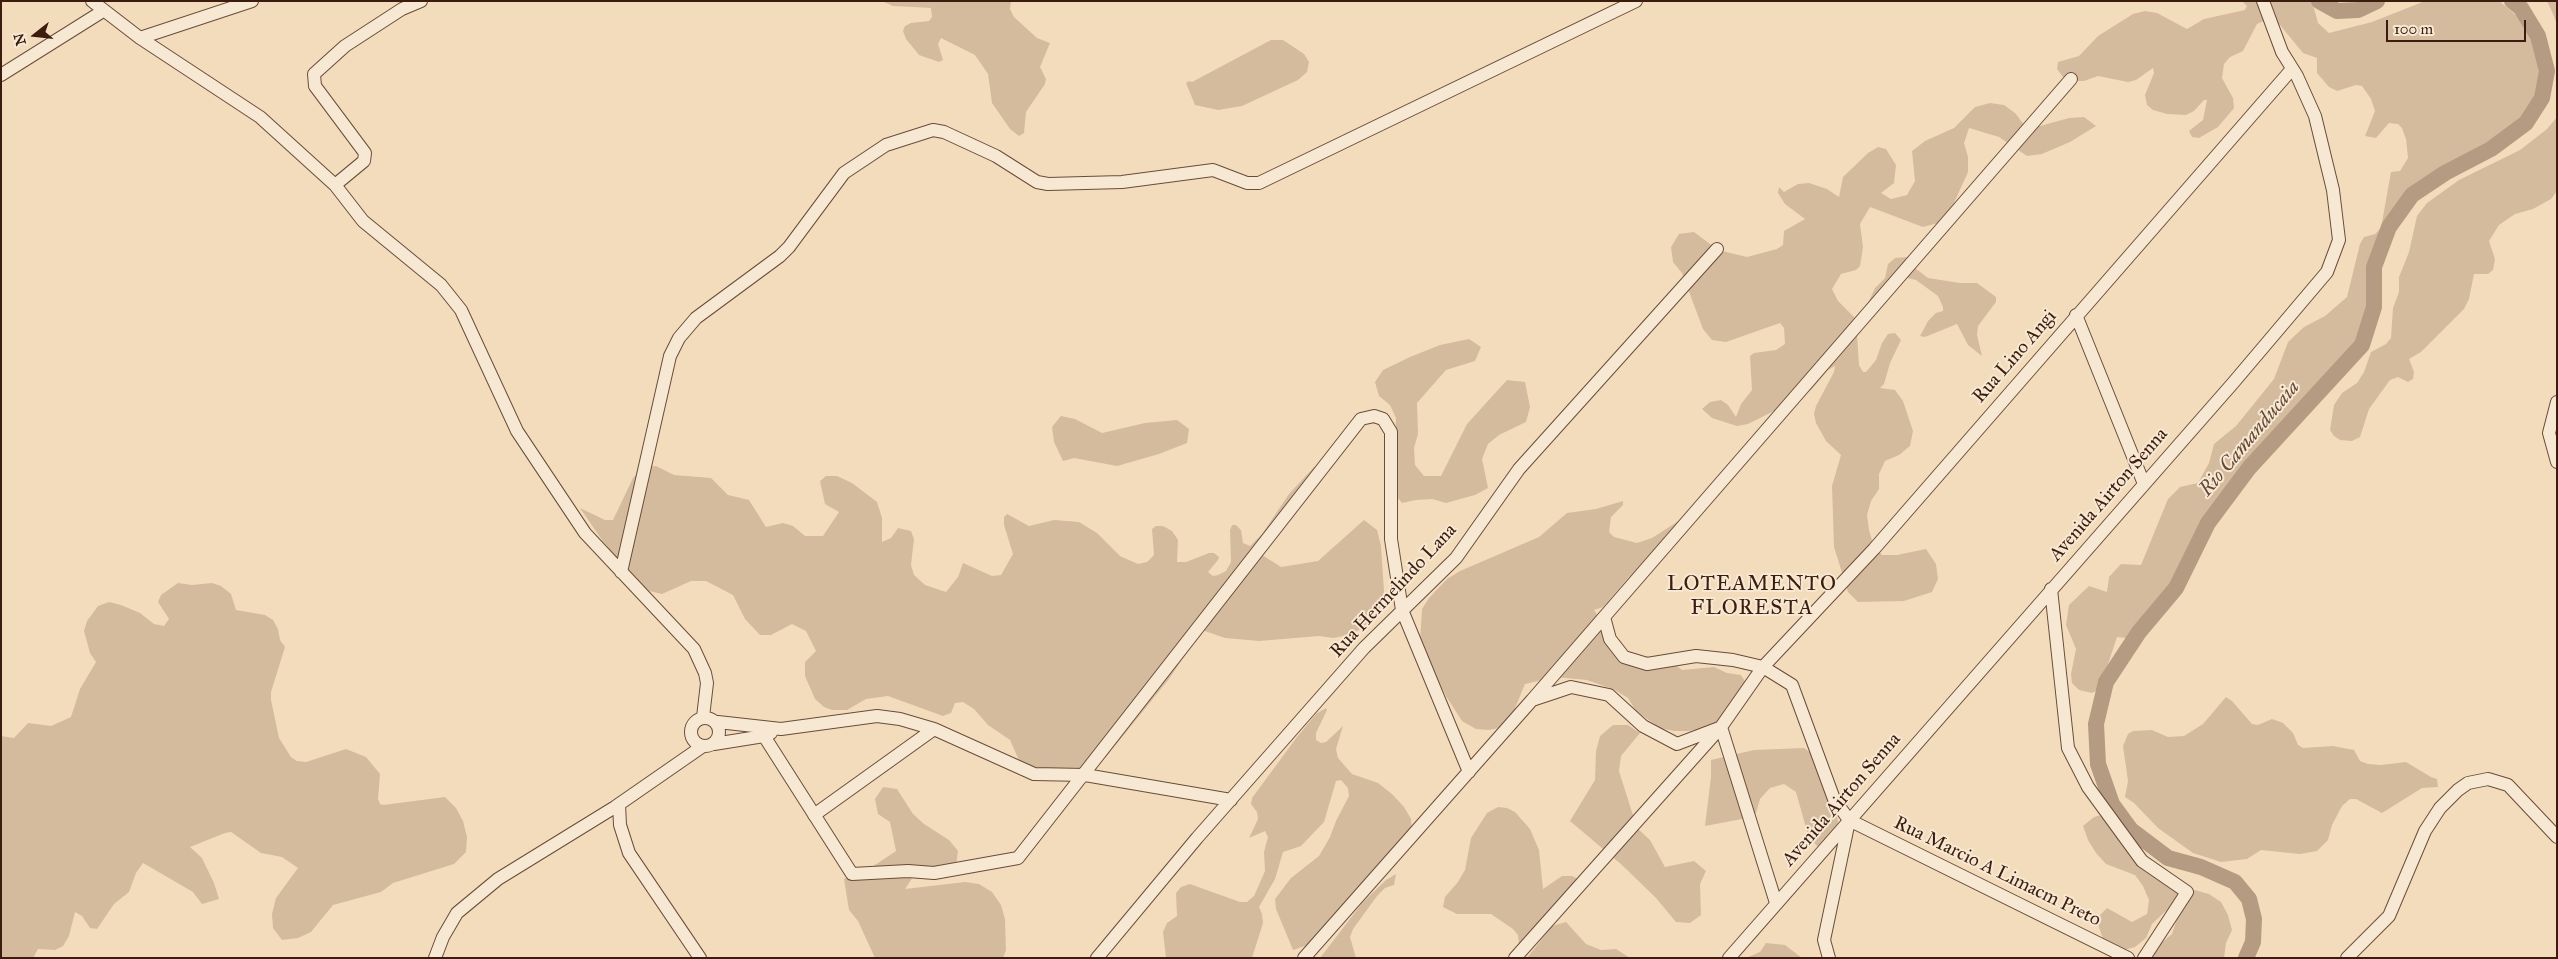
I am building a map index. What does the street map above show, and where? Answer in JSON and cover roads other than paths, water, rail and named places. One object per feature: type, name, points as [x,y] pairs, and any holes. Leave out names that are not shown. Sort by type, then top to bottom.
[{"type":"street","points":[[92,1],[140,38],[260,117],[335,184],[364,221],[441,285],[461,310],[517,431],[585,533],[694,649],[705,673],[712,720],[719,736],[619,804],[498,879],[457,913],[443,937],[435,958]]},
{"type":"street","points":[[140,38],[252,1]]},
{"type":"street","points":[[335,184],[364,161],[365,153],[315,86],[314,74],[345,46],[402,9],[421,1]]},
{"type":"street","points":[[621,572],[670,356],[679,338],[696,318],[785,252],[844,173],[886,145],[933,130],[944,132],[996,156],[1037,182],[1048,184],[1122,182],[1213,170],[1247,183],[1259,183],[1636,1]]},
{"type":"street","name":"Avenida Airton Senna","points":[[1729,958],[2309,295],[2326,272],[2338,240],[2332,190],[2315,116],[2282,52],[2263,1]]},
{"type":"street","points":[[1,75],[103,11]]},
{"type":"street","name":"Rua Lino Angi","points":[[1515,958],[1721,727],[1763,668],[1874,549],[2292,69]]},
{"type":"street","points":[[1304,958],[1532,700],[2071,79]]},
{"type":"street","name":"Rua Hermelindo Lana","points":[[1097,958],[1231,800],[1364,648],[1456,558],[1519,469],[1717,249]]},
{"type":"street","points":[[2076,315],[2144,484]]},
{"type":"street","points":[[2557,402],[2549,433],[2557,462]]},
{"type":"street","points":[[764,736],[852,874],[908,871],[934,873],[1018,858],[1361,419],[1369,416],[1383,419],[1391,432],[1391,539],[1402,610],[1468,772]]},
{"type":"street","points":[[2051,589],[2068,748],[2088,787],[2142,861],[2187,892],[2144,958]]},
{"type":"street","points":[[1604,617],[1610,639],[1624,658],[1647,664],[1696,656],[1733,660],[1763,668],[1792,685],[1834,799],[1849,820],[1824,940],[1828,955]]},
{"type":"street","points":[[1532,700],[1571,687],[1610,695],[1643,726],[1676,744],[1721,727],[1776,903]]},
{"type":"street","points":[[669,770],[691,736],[693,724],[712,720],[780,729],[877,716],[900,718],[934,729],[1034,774],[1085,774],[1231,800]]},
{"type":"street","points":[[691,736],[696,743],[708,745],[764,736],[780,729]]},
{"type":"street","points":[[814,815],[934,729]]},
{"type":"street","points":[[2346,958],[2389,916],[2425,831],[2440,808],[2458,790],[2468,784],[2488,780],[2508,785],[2557,837]]},
{"type":"street","points":[[619,804],[620,825],[629,853],[700,958]]},
{"type":"street","name":"Rua Marcio A Limacm Preto","points":[[1849,820],[2128,958]]},
{"type":"waterway","name":"Rio Camanducaia","points":[[2319,1],[2337,11],[2358,10],[2377,1]]},
{"type":"waterway","name":"Rio Camanducaia","points":[[2246,958],[2253,942],[2254,919],[2249,899],[2235,882],[2201,867],[2168,858],[2131,830],[2112,804],[2098,764],[2096,724],[2106,682],[2139,632],[2176,588],[2208,523],[2249,468],[2362,345],[2374,307],[2374,267],[2389,227],[2412,195],[2445,173],[2491,149],[2526,123],[2542,98],[2547,71],[2538,36],[2521,8],[2512,1]]},
{"type":"district","name":"LOTEAMENTO FLORESTA","points":[[1752,597]]}]
